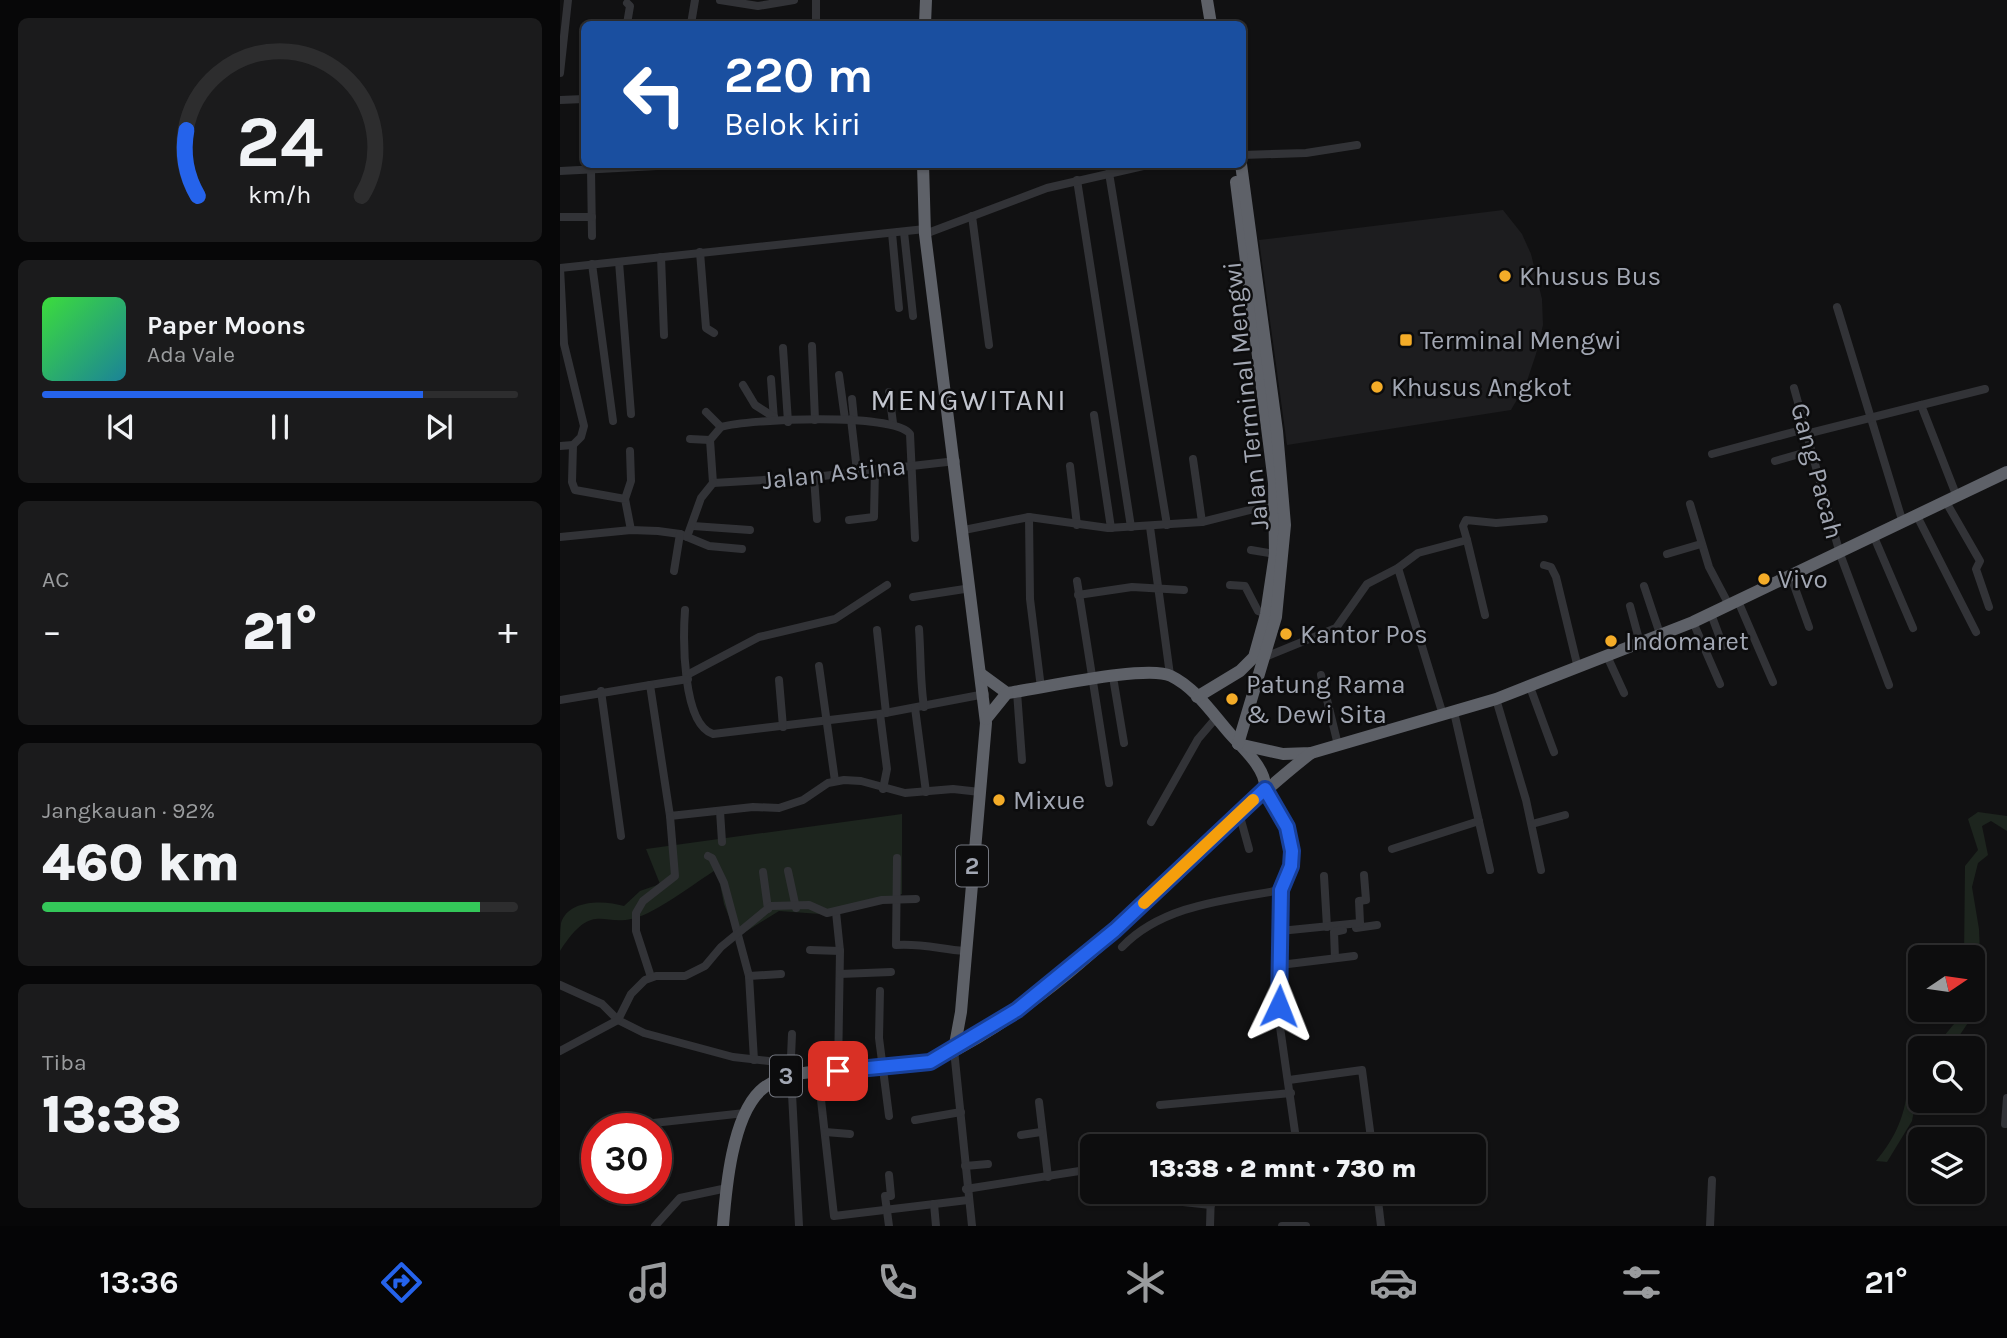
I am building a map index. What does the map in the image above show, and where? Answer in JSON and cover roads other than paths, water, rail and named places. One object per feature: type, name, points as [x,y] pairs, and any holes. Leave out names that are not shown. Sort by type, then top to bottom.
[{"type":"highway","points":[[925,21],[926,0]]},
{"type":"highway","points":[[1207,0],[1210,21]]},
{"type":"highway","points":[[1215,0],[1218,21]]},
{"type":"highway","points":[[923,168],[925,231],[956,461],[986,719]]},
{"type":"highway","name":"Jalan Terminal Mengwi","points":[[1197,697],[1249,664],[1271,616],[1280,503],[1234,168]]},
{"type":"highway","name":"Jalan Terminal Mengwi","points":[[1238,744],[1265,657],[1284,548],[1241,168]]},
{"type":"highway","points":[[1238,744],[1283,754],[1311,753],[1530,687],[1711,614],[2007,472]]},
{"type":"highway","points":[[981,674],[1012,692],[1044,690],[1091,680],[1156,672],[1170,675],[1197,697],[1238,744],[1264,777],[1265,789]]},
{"type":"highway","points":[[986,719],[1012,692]]},
{"type":"highway","name":"2","points":[[961,1012],[964,951],[986,719]]},
{"type":"highway","points":[[961,1012],[967,1027],[981,1033],[1064,975],[1265,789],[1311,753]]},
{"type":"highway","points":[[954,1050],[961,1012]]},
{"type":"highway","name":"3","points":[[723,1226],[727,1188],[745,1114],[765,1087],[789,1072],[818,1073],[923,1063],[954,1050],[981,1033]]},
{"type":"street","points":[[692,21],[695,0]]},
{"type":"street","points":[[720,0],[748,6],[794,0]]},
{"type":"street","points":[[816,0],[816,21]]},
{"type":"street","points":[[560,73],[565,1]]},
{"type":"street","points":[[627,3],[630,8],[628,21]]},
{"type":"street","points":[[560,100],[581,99]]},
{"type":"street","points":[[1246,155],[1306,153],[1357,145]]},
{"type":"street","points":[[560,171],[613,168]]},
{"type":"street","points":[[560,446],[573,445],[581,437],[584,426],[564,344],[560,268],[925,231],[1077,180],[1133,168]]},
{"type":"street","points":[[591,169],[592,236]]},
{"type":"street","points":[[1109,173],[1167,525]]},
{"type":"street","points":[[1077,180],[1131,527]]},
{"type":"street","points":[[972,216],[989,345]]},
{"type":"street","points":[[560,217],[592,217]]},
{"type":"street","points":[[904,232],[914,316]]},
{"type":"street","points":[[892,233],[899,307]]},
{"type":"street","points":[[700,253],[706,328],[714,333]]},
{"type":"street","points":[[661,257],[664,335]]},
{"type":"street","points":[[619,262],[631,414]]},
{"type":"street","points":[[592,264],[613,421]]},
{"type":"street","points":[[1837,307],[1903,523]]},
{"type":"street","points":[[812,346],[815,420]]},
{"type":"street","points":[[783,348],[788,422]]},
{"type":"street","points":[[839,375],[850,419],[857,471]]},
{"type":"street","points":[[771,379],[774,420]]},
{"type":"street","points":[[743,385],[755,405],[774,420]]},
{"type":"street","name":"Gang Pacah","points":[[1794,388],[1840,554],[1889,685]]},
{"type":"street","points":[[1713,454],[1985,389]]},
{"type":"street","points":[[889,392],[893,423]]},
{"type":"street","points":[[850,419],[852,399]]},
{"type":"street","points":[[1921,405],[1951,499],[1980,562],[1976,569],[1989,607]]},
{"type":"street","points":[[706,412],[721,427]]},
{"type":"street","points":[[1094,415],[1111,528]]},
{"type":"street","points":[[674,571],[684,536],[693,526],[701,498],[713,483],[710,440],[721,427],[774,420],[788,422],[850,419],[893,423],[909,434],[915,538]]},
{"type":"street","points":[[690,439],[710,440]]},
{"type":"street","points":[[573,445],[572,482],[575,490],[625,499]]},
{"type":"street","points":[[630,451],[631,481],[625,499],[631,530]]},
{"type":"street","points":[[1775,461],[1810,451]]},
{"type":"street","points":[[1193,459],[1202,522]]},
{"type":"street","name":"Jalan Astina","points":[[713,483],[814,477],[956,461]]},
{"type":"street","points":[[1070,466],[1077,525]]},
{"type":"street","points":[[849,520],[874,517],[875,469]]},
{"type":"street","points":[[814,477],[817,519]]},
{"type":"street","points":[[964,530],[1042,516],[1077,525],[1150,527],[1202,522],[1280,503]]},
{"type":"street","points":[[1690,504],[1701,544],[1773,682]]},
{"type":"street","points":[[1917,516],[1976,632]]},
{"type":"street","points":[[1029,517],[1030,599],[1044,690]]},
{"type":"street","points":[[1485,615],[1462,526],[1466,520],[1496,523],[1544,519]]},
{"type":"street","points":[[693,526],[750,530]]},
{"type":"street","points":[[1150,527],[1170,675]]},
{"type":"street","points":[[560,537],[631,530],[684,536],[709,546],[742,549]]},
{"type":"street","points":[[1874,537],[1913,628]]},
{"type":"street","points":[[1265,657],[1336,628],[1367,584],[1398,568],[1418,553],[1467,540]]},
{"type":"street","points":[[1667,554],[1701,544]]},
{"type":"street","points":[[1251,550],[1275,554]]},
{"type":"street","points":[[1544,565],[1551,567],[1556,576],[1577,668]]},
{"type":"street","points":[[1398,568],[1449,713],[1490,870]]},
{"type":"street","points":[[1790,577],[1809,627]]},
{"type":"street","points":[[1077,581],[1077,595],[1109,783]]},
{"type":"street","points":[[560,699],[687,677],[768,634],[835,619],[887,585]]},
{"type":"street","points":[[1230,585],[1245,586],[1258,611],[1271,616]]},
{"type":"street","points":[[1644,586],[1660,634]]},
{"type":"street","points":[[1077,595],[1132,587],[1184,590]]},
{"type":"street","points":[[913,597],[971,588]]},
{"type":"street","points":[[1630,606],[1640,643]]},
{"type":"street","points":[[685,610],[687,677],[695,719],[708,733],[783,727],[883,713],[985,694]]},
{"type":"street","points":[[1711,614],[1723,646]]},
{"type":"street","points":[[1693,622],[1720,684]]},
{"type":"street","points":[[919,629],[923,665],[919,679],[926,792]]},
{"type":"street","points":[[877,630],[887,769],[883,789]]},
{"type":"street","points":[[1607,656],[1624,693]]},
{"type":"street","points":[[819,666],[835,781]]},
{"type":"street","points":[[1321,675],[1338,745]]},
{"type":"street","points":[[1114,677],[1124,743]]},
{"type":"street","points":[[779,680],[783,727]]},
{"type":"street","points":[[650,685],[670,816],[675,876],[638,906],[635,919],[651,977]]},
{"type":"street","points":[[1530,687],[1554,752]]},
{"type":"street","points":[[601,691],[621,836]]},
{"type":"street","points":[[1012,692],[1022,760]]},
{"type":"street","points":[[1496,699],[1532,824],[1542,870]]},
{"type":"street","points":[[1150,822],[1198,739],[1216,718]]},
{"type":"street","points":[[670,816],[787,806],[835,781],[853,780],[883,789],[926,792],[953,789],[980,792]]},
{"type":"street","points":[[1265,789],[1287,827],[1291,847],[1291,866],[1281,890],[1279,1020],[1298,1134]]},
{"type":"street","points":[[720,811],[722,842]]},
{"type":"street","points":[[1239,813],[1249,849]]},
{"type":"street","points":[[1532,824],[1565,815]]},
{"type":"street","points":[[1392,849],[1479,821]]},
{"type":"street","points":[[708,856],[712,858],[724,883],[749,976],[754,1060]]},
{"type":"street","points":[[897,858],[897,944],[917,943],[925,948],[964,951]]},
{"type":"street","points":[[788,871],[796,908]]},
{"type":"street","points":[[763,872],[768,909]]},
{"type":"street","points":[[1280,931],[1360,923],[1359,901],[1366,900],[1364,875]]},
{"type":"street","points":[[1324,876],[1327,927]]},
{"type":"street","points":[[1122,947],[1137,931],[1189,908],[1281,890]]},
{"type":"street","points":[[560,1051],[618,1020],[636,987],[651,977],[678,978],[701,970],[737,934],[768,909],[809,905],[821,913],[836,912],[895,898],[916,899]]},
{"type":"street","points":[[836,912],[840,951],[838,1071]]},
{"type":"street","points":[[1335,958],[1335,931],[1377,925]]},
{"type":"street","points":[[810,950],[840,951]]},
{"type":"street","points":[[1280,965],[1354,956]]},
{"type":"street","points":[[839,974],[891,972]]},
{"type":"street","points":[[749,976],[781,974]]},
{"type":"street","points":[[560,985],[602,1004],[618,1020],[645,1033],[712,1053],[754,1060],[789,1072]]},
{"type":"street","points":[[880,991],[883,1067],[889,1116]]},
{"type":"street","points":[[792,1034],[789,1072],[799,1226]]},
{"type":"street","points":[[954,1050],[966,1189],[972,1226]]},
{"type":"street","points":[[1289,1080],[1363,1070],[1371,1134]]},
{"type":"street","points":[[818,1073],[834,1216],[968,1200]]},
{"type":"street","points":[[1160,1105],[1291,1093]]},
{"type":"street","points":[[2005,1124],[2007,1098]]},
{"type":"street","points":[[1040,1102],[1041,1132],[1048,1177]]},
{"type":"street","points":[[915,1120],[961,1112]]},
{"type":"street","points":[[672,1121],[745,1114]]},
{"type":"street","points":[[825,1132],[850,1134]]},
{"type":"street","points":[[1021,1135],[1041,1132]]},
{"type":"street","points":[[965,1166],[988,1164]]},
{"type":"street","points":[[966,1189],[1080,1171]]},
{"type":"street","points":[[889,1175],[891,1196],[885,1196],[889,1226]]},
{"type":"street","points":[[1710,1226],[1712,1180]]},
{"type":"street","points":[[655,1226],[680,1198],[727,1188]]},
{"type":"street","points":[[1202,1204],[1211,1205],[1210,1226]]},
{"type":"street","points":[[1378,1204],[1381,1226]]},
{"type":"street","points":[[934,1205],[936,1226]]},
{"type":"street","points":[[1282,1226],[1306,1226]]},
{"type":"place","name":"Khusus Bus","points":[[1505,276]]},
{"type":"place","name":"Terminal Mengwi","points":[[1406,340]]},
{"type":"place","name":"Khusus Angkot","points":[[1377,387]]},
{"type":"place","name":"Vivo","points":[[1764,579]]},
{"type":"place","name":"Kantor Pos","points":[[1286,634]]},
{"type":"place","name":"Indomaret","points":[[1611,641]]},
{"type":"place","name":"Patung Rama & Dewi Sita","points":[[1232,699]]},
{"type":"place","name":"Mixue","points":[[999,800]]},
{"type":"district","name":"MENGWITANI","points":[[969,400]]}]
